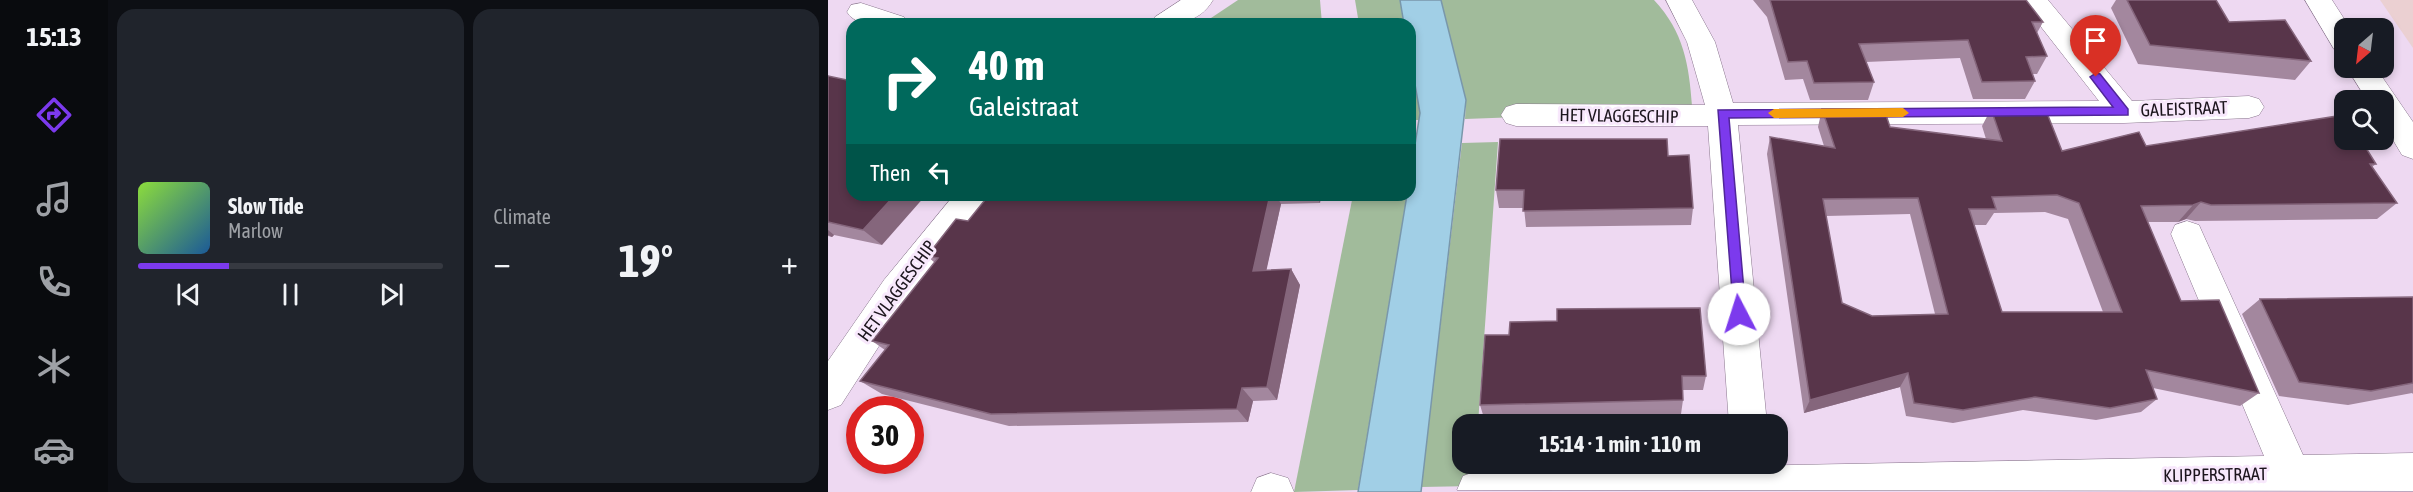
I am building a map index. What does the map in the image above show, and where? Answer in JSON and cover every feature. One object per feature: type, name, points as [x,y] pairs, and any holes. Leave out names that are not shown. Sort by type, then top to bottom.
[{"type":"street","points":[[1174,18],[1200,0]]},
{"type":"street","points":[[1679,0],[1701,42],[1722,114],[1748,414]]},
{"type":"street","points":[[2033,0],[2124,112]]},
{"type":"street","points":[[2318,0],[2334,26]]},
{"type":"street","points":[[861,12],[878,18]]},
{"type":"street","name":"GALEISTRAAT","points":[[1722,114],[2124,112],[2249,107]]},
{"type":"street","name":"HET VLAGGESCHIP","points":[[1516,115],[1692,117],[1722,114]]},
{"type":"street","points":[[2394,118],[2413,147]]},
{"type":"street","name":"HET VLAGGESCHIP","points":[[828,393],[885,302],[928,244],[967,201]]},
{"type":"street","points":[[2187,234],[2291,473]]},
{"type":"street","name":"KLIPPERSTRAAT","points":[[1477,490],[1753,480],[2413,472]]},
{"type":"shaded area","points":[[2380,0],[2413,0],[2413,48],[2394,18]]},
{"type":"green space","points":[[1238,0],[1320,0],[1322,18],[1211,18]]},
{"type":"green space","points":[[1355,0],[1400,0],[1403,18],[1358,18]]},
{"type":"green space","points":[[1441,0],[1654,0],[1672,24],[1683,50],[1687,63],[1692,106],[1687,111],[1465,119],[1466,100]]},
{"type":"green space","points":[[1416,90],[1420,113],[1419,120],[1416,120]]},
{"type":"green space","points":[[1498,142],[1479,414],[1452,414],[1452,474],[1475,474],[1474,486],[1421,487],[1462,143]]},
{"type":"green space","points":[[1352,201],[1406,201],[1358,490],[1294,492]]},
{"type":"water","points":[[1400,0],[1441,0],[1466,100],[1421,492],[1358,492],[1406,201],[1416,201],[1416,138],[1420,113],[1416,90],[1416,18],[1403,18]]},
{"type":"building","points":[[1770,0],[2026,0],[2043,22],[2032,22],[2047,56],[2026,57],[2035,81],[1982,82],[1968,40],[1859,44],[1874,82],[1814,83],[1807,61],[1788,62]]},
{"type":"building","points":[[2127,0],[2216,0],[2229,22],[2285,20],[2311,61],[2150,45]]},
{"type":"building","points":[[828,76],[846,80],[846,201],[890,201],[863,230],[828,222]]},
{"type":"building","points":[[2045,108],[2062,151],[2139,132],[2146,146],[2334,117],[2334,150],[2367,150],[2376,164],[2370,164],[2397,203],[2211,205],[2201,202],[2193,205],[2141,206],[2181,301],[2219,300],[2259,393],[2146,370],[2157,399],[2110,408],[2035,397],[1963,410],[1914,403],[1908,373],[1810,400],[1770,137],[1835,148],[1822,109],[1884,109],[1890,127],[2002,141],[1991,109]],"holes":[[[2057,195],[2079,203],[2122,312],[2002,312],[1969,209],[1996,209],[1992,197]],[[1918,198],[1948,314],[1872,316],[1842,303],[1823,199]]]},
{"type":"building","points":[[1500,139],[1667,139],[1668,156],[1689,155],[1693,208],[1523,211],[1524,190],[1496,190]]},
{"type":"building","points":[[984,201],[1269,201],[1253,271],[1291,269],[1267,387],[1242,388],[1237,409],[991,414],[860,381],[889,345],[872,341],[938,258],[927,256],[956,219],[968,221]]},
{"type":"building","points":[[2413,297],[2413,383],[2371,391],[2299,382],[2260,299]]},
{"type":"building","points":[[1700,308],[1706,376],[1682,376],[1683,400],[1480,405],[1485,335],[1509,335],[1510,322],[1557,321],[1557,309]]},
{"type":"slow traffic","points":[[1774,113],[1903,113]]},
{"type":"route","points":[[1739,314],[1722,114],[2124,112],[2096,77]]}]
